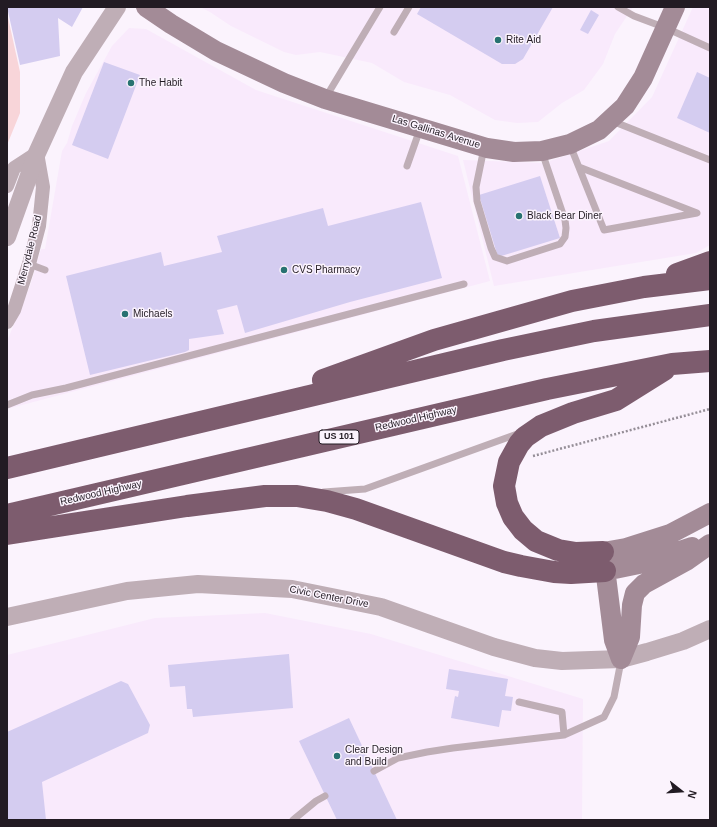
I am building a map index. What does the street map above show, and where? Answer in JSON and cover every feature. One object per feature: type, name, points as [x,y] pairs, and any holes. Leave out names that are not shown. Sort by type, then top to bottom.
[{"type":"highway","points":[[644,287],[710,262]]},
{"type":"highway","points":[[228,415],[434,340],[572,301],[644,287],[710,279]]},
{"type":"highway","points":[[7,468],[541,342],[620,327],[710,315]]},
{"type":"highway","name":"Redwood Highway","points":[[7,515],[516,396],[672,364],[710,361]]},
{"type":"highway","points":[[604,562],[576,553],[550,548],[536,541],[518,524],[506,503],[504,486],[507,470],[514,453],[525,437],[541,426],[573,413],[616,400],[672,364]]},
{"type":"highway","points":[[7,534],[188,506],[250,498],[280,496],[312,498],[349,507],[520,566],[554,572],[571,573],[604,562]]},
{"type":"main road","name":"Las Gallinas Avenue","points":[[146,7],[216,51],[284,83],[325,99],[484,147],[514,152],[542,151],[570,144],[599,130],[625,106],[643,78],[676,7]]},
{"type":"main road","points":[[604,562],[626,548],[670,534],[710,513]]},
{"type":"main road","points":[[604,562],[631,566],[660,558],[710,539]]},
{"type":"main road","points":[[621,659],[630,637],[632,605],[635,593],[644,584],[686,561],[710,544]]},
{"type":"main road","points":[[604,562],[614,640],[621,659]]},
{"type":"street","points":[[7,237],[37,153],[74,72],[117,7]]},
{"type":"street","points":[[7,186],[14,168],[37,153]]},
{"type":"street","name":"Merrydale Road","points":[[7,322],[14,310],[29,264],[39,226],[43,187],[37,153]]},
{"type":"street","name":"Civic Center Drive","points":[[7,617],[127,591],[198,584],[292,589],[381,607],[494,647],[535,658],[562,661],[621,659]]},
{"type":"street","points":[[621,659],[683,640],[710,629]]},
{"type":"lane","points":[[325,99],[380,7]]},
{"type":"lane","points":[[394,32],[409,7]]},
{"type":"lane","points":[[618,7],[634,16],[666,28],[710,48]]},
{"type":"lane","points":[[610,120],[710,160]]},
{"type":"lane","points":[[407,166],[421,127]]},
{"type":"lane","points":[[570,144],[579,167],[604,230],[697,213],[579,167]]},
{"type":"lane","points":[[484,147],[476,187],[477,201],[495,257],[507,261],[560,244],[565,237],[565,220],[542,151]]},
{"type":"lane","points":[[29,264],[45,270]]},
{"type":"lane","points":[[7,405],[32,396],[464,284]]},
{"type":"lane","points":[[280,496],[365,488],[541,426]]},
{"type":"lane","points":[[374,771],[398,758],[453,748],[564,735],[604,717],[614,697],[621,659]]},
{"type":"lane","points":[[519,702],[562,712],[564,735]]},
{"type":"lane","points":[[293,820],[316,801],[325,796]]},
{"type":"path","points":[[514,453],[525,458],[710,409]]},
{"type":"shaded area","points":[[200,7],[633,7],[615,34],[603,64],[584,90],[562,103],[538,122],[517,123],[495,120],[450,95],[404,82],[372,63],[320,52],[296,55],[284,52],[231,26]]},
{"type":"shaded area","points":[[693,7],[710,7],[710,245],[696,253],[494,286],[463,160],[544,163],[609,141],[652,97]]},
{"type":"shaded area","points":[[7,13],[20,72],[20,113],[7,145]]},
{"type":"shaded area","points":[[129,28],[146,29],[256,90],[458,156],[490,281],[7,409],[7,341],[30,286],[41,249],[45,249],[62,151],[67,143],[72,126],[86,93],[112,46]]},
{"type":"shaded area","points":[[265,613],[371,634],[583,699],[582,820],[7,820],[7,655],[155,618]]},
{"type":"building","points":[[7,7],[83,7],[72,27],[58,18],[60,56],[20,65]]},
{"type":"building","name":"Rite Aid","points":[[421,7],[553,7],[523,59],[515,64],[502,64],[417,14]]},
{"type":"building","points":[[591,10],[599,15],[588,34],[580,30]]},
{"type":"building","points":[[104,62],[140,75],[108,159],[72,145]]},
{"type":"building","points":[[697,72],[710,78],[710,133],[677,118]]},
{"type":"building","name":"Black Bear Diner","points":[[540,176],[560,238],[498,257],[479,195]]},
{"type":"building","points":[[421,202],[442,278],[350,302],[245,333],[237,305],[217,310],[224,334],[189,339],[189,350],[185,352],[90,375],[66,276],[161,252],[164,266],[222,252],[217,236],[323,208],[328,226]]},
{"type":"building","points":[[289,654],[293,708],[193,717],[192,709],[187,709],[185,686],[170,687],[168,665]]},
{"type":"building","points":[[449,669],[508,679],[505,696],[513,697],[511,711],[502,710],[499,727],[451,718],[455,696],[458,697],[459,691],[446,689]]},
{"type":"building","points":[[121,681],[128,684],[150,725],[148,733],[42,782],[46,820],[7,820],[7,732]]},
{"type":"building","name":"Clear Design and Build","points":[[349,718],[397,820],[337,820],[299,741]]},
{"type":"place","name":"Rite Aid","points":[[498,40]]},
{"type":"place","name":"The Habit","points":[[131,83]]},
{"type":"place","name":"Black Bear Diner","points":[[519,216]]},
{"type":"place","name":"CVS Pharmacy","points":[[284,270]]},
{"type":"place","name":"Michaels","points":[[125,314]]},
{"type":"place","name":"Clear Design and Build","points":[[337,756]]}]
